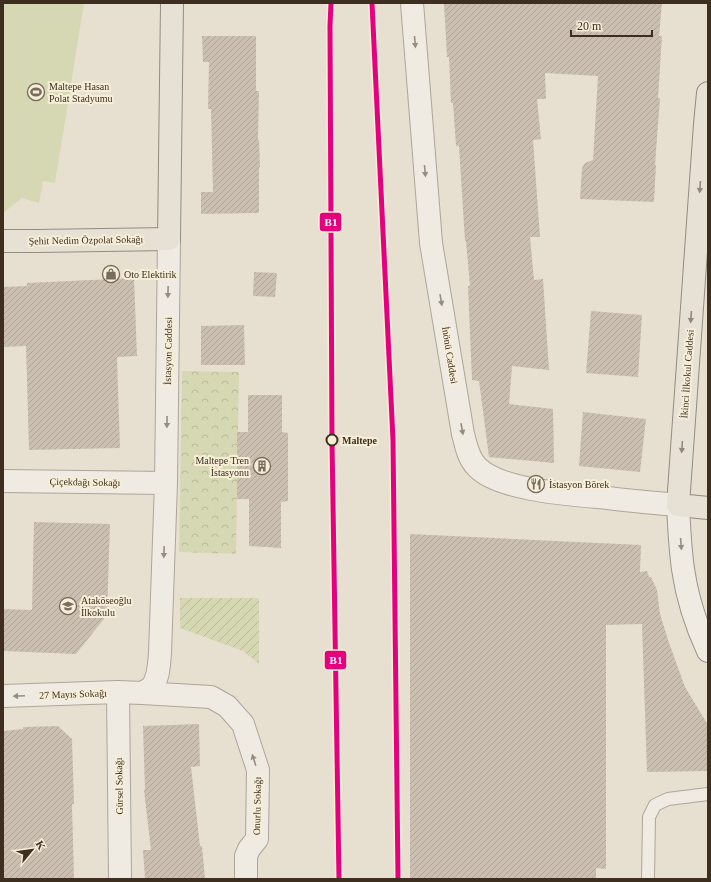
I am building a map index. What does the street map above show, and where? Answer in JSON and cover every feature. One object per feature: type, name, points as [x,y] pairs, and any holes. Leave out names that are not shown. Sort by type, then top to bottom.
[{"type":"main road","name":"İstasyon Caddesi","points":[[169,239],[172,3]]},
{"type":"main road","name":"İkinci İlkokul Caddesi","points":[[678,505],[708,93]]},
{"type":"main road","name":"Şehit Nedim Özpolat Sokağı","points":[[3,241],[169,239]]},
{"type":"main road","name":"İnönü Caddesi","points":[[678,505],[708,508]]},
{"type":"street","name":"İnönü Caddesi","points":[[412,3],[431,243],[462,427],[468,452],[476,466],[487,475],[516,486],[560,494],[678,505]]},
{"type":"street","name":"İstasyon Caddesi","points":[[142,693],[150,688],[155,680],[159,668],[160,653],[166,483],[169,239]]},
{"type":"street","name":"Çiçekdağı Sokağı","points":[[3,481],[166,483]]},
{"type":"street","name":"İkinci İlkokul Caddesi","points":[[678,505],[683,568],[699,632],[708,651]]},
{"type":"street","name":"27 Mayıs Sokağı","points":[[3,696],[118,692],[142,693]]},
{"type":"street","name":"Gürsel Sokağı","points":[[118,692],[120,879]]},
{"type":"street","name":"Onurlu Sokağı","points":[[142,693],[211,697],[226,706],[243,724],[258,770],[257,839],[246,856],[246,879]]},
{"type":"lane","points":[[648,879],[649,817],[655,805],[668,799],[708,794]]},
{"type":"green space","name":"Maltepe Hasan Polat Stadyumu","points":[[3,3],[84,3],[55,183],[43,181],[39,203],[22,198],[3,213]]},
{"type":"green space","points":[[182,371],[239,372],[236,554],[179,552]]},
{"type":"green space","points":[[180,598],[259,598],[259,664],[243,651],[180,628]]},
{"type":"building","points":[[444,3],[662,3],[659,36],[662,36],[658,98],[660,98],[654,202],[580,199],[582,168],[585,163],[593,160],[598,76],[545,73],[546,99],[537,99],[541,139],[533,140],[540,237],[530,237],[534,280],[543,279],[549,370],[512,366],[509,404],[553,409],[554,463],[489,457],[479,381],[472,380],[468,286],[470,286],[465,241],[459,146],[456,146],[453,103],[451,103],[449,57],[447,57]]},
{"type":"building","points":[[202,36],[256,36],[256,91],[259,91],[259,213],[201,214],[201,192],[213,192],[211,109],[208,109],[209,62],[203,62]]},
{"type":"building","points":[[254,272],[277,273],[275,297],[253,296]]},
{"type":"building","points":[[134,278],[137,356],[117,357],[120,448],[29,450],[26,346],[3,347],[3,287],[27,286],[27,283]]},
{"type":"building","points":[[591,311],[642,315],[638,377],[586,373]]},
{"type":"building","points":[[244,325],[245,365],[201,365],[201,326]]},
{"type":"building","name":"Maltepe Tren İstasyonu","points":[[248,395],[282,395],[282,432],[288,433],[288,501],[281,502],[281,548],[249,546],[249,499],[237,499],[237,432],[248,432]]},
{"type":"building","points":[[583,412],[646,419],[640,472],[579,466]]},
{"type":"building","points":[[34,522],[110,524],[107,615],[76,654],[3,651],[3,609],[32,610]]},
{"type":"building","points":[[410,534],[641,545],[640,572],[647,571],[657,590],[660,614],[685,687],[708,725],[708,771],[647,772],[642,624],[606,625],[606,869],[596,868],[596,879],[410,879]]},
{"type":"building","points":[[199,724],[200,766],[191,767],[205,879],[145,879],[143,850],[151,850],[144,790],[143,726]]},
{"type":"building","points":[[58,726],[72,739],[74,879],[3,879],[3,731],[23,729],[23,727]]},
{"type":"transit line","name":"B1","points":[[331,3],[332,441],[339,879]]},
{"type":"transit line","name":"B1","points":[[372,3],[393,440],[398,879]]},
{"type":"place","name":"Maltepe Hasan Polat Stadyumu","points":[[36,92]]},
{"type":"place","name":"Oto Elektirik","points":[[111,274]]},
{"type":"place","name":"Maltepe","points":[[332,440]]},
{"type":"place","name":"Maltepe Tren İstasyonu","points":[[262,466]]},
{"type":"place","name":"İstasyon Börek","points":[[536,484]]},
{"type":"place","name":"Ataköseoğlu İlkokulu","points":[[68,606]]}]
